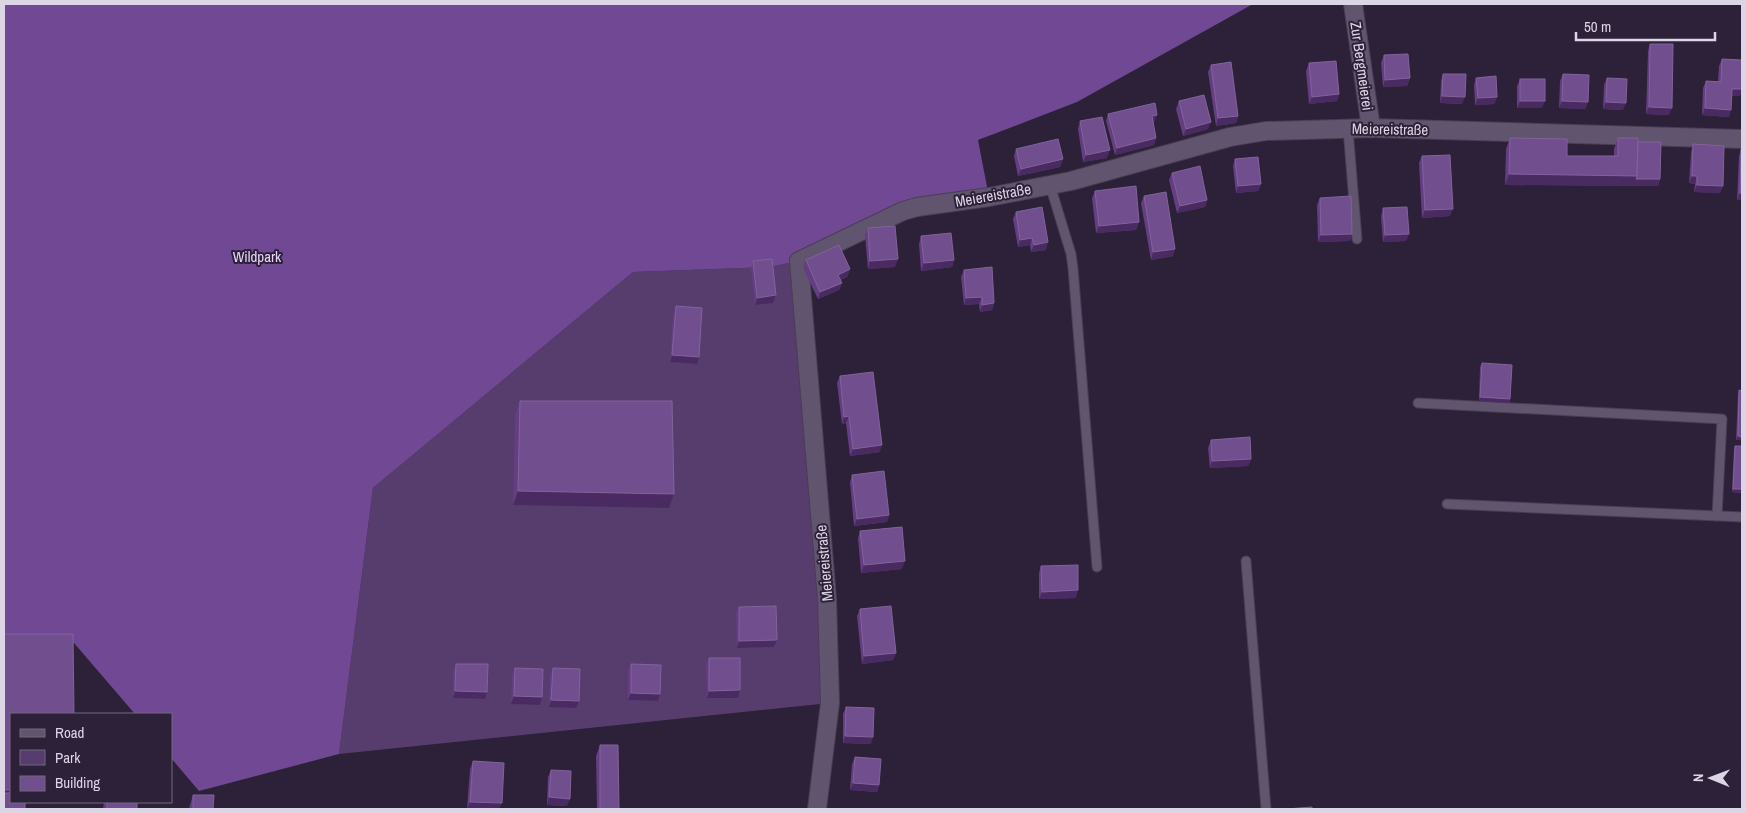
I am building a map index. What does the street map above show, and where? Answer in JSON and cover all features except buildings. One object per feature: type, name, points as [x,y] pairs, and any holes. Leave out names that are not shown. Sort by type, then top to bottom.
[{"type":"street","name":"Zur Bergmeierei","points":[[1353,4],[1371,128]]},
{"type":"street","name":"Meiereistraße","points":[[817,809],[830,703],[828,599],[798,261],[910,209],[989,197],[1071,181],[1230,137],[1266,131],[1371,128],[1742,139]]},
{"type":"lane","points":[[1348,129],[1357,239]]},
{"type":"lane","points":[[1050,185],[1065,232],[1073,268],[1097,567]]},
{"type":"lane","points":[[1418,403],[1722,419],[1716,516]]},
{"type":"lane","points":[[1447,504],[1742,517]]},
{"type":"lane","points":[[1246,561],[1266,809]]},
{"type":"green space","name":"Wildpark","points":[[4,4],[1253,4],[1077,102],[978,140],[989,197],[917,207],[799,261],[769,267],[633,272],[373,488],[339,754],[199,791],[172,759],[172,713],[134,713],[74,643],[4,683]]},
{"type":"green space","points":[[799,261],[830,703],[339,754],[373,488],[633,272],[769,267]]}]
